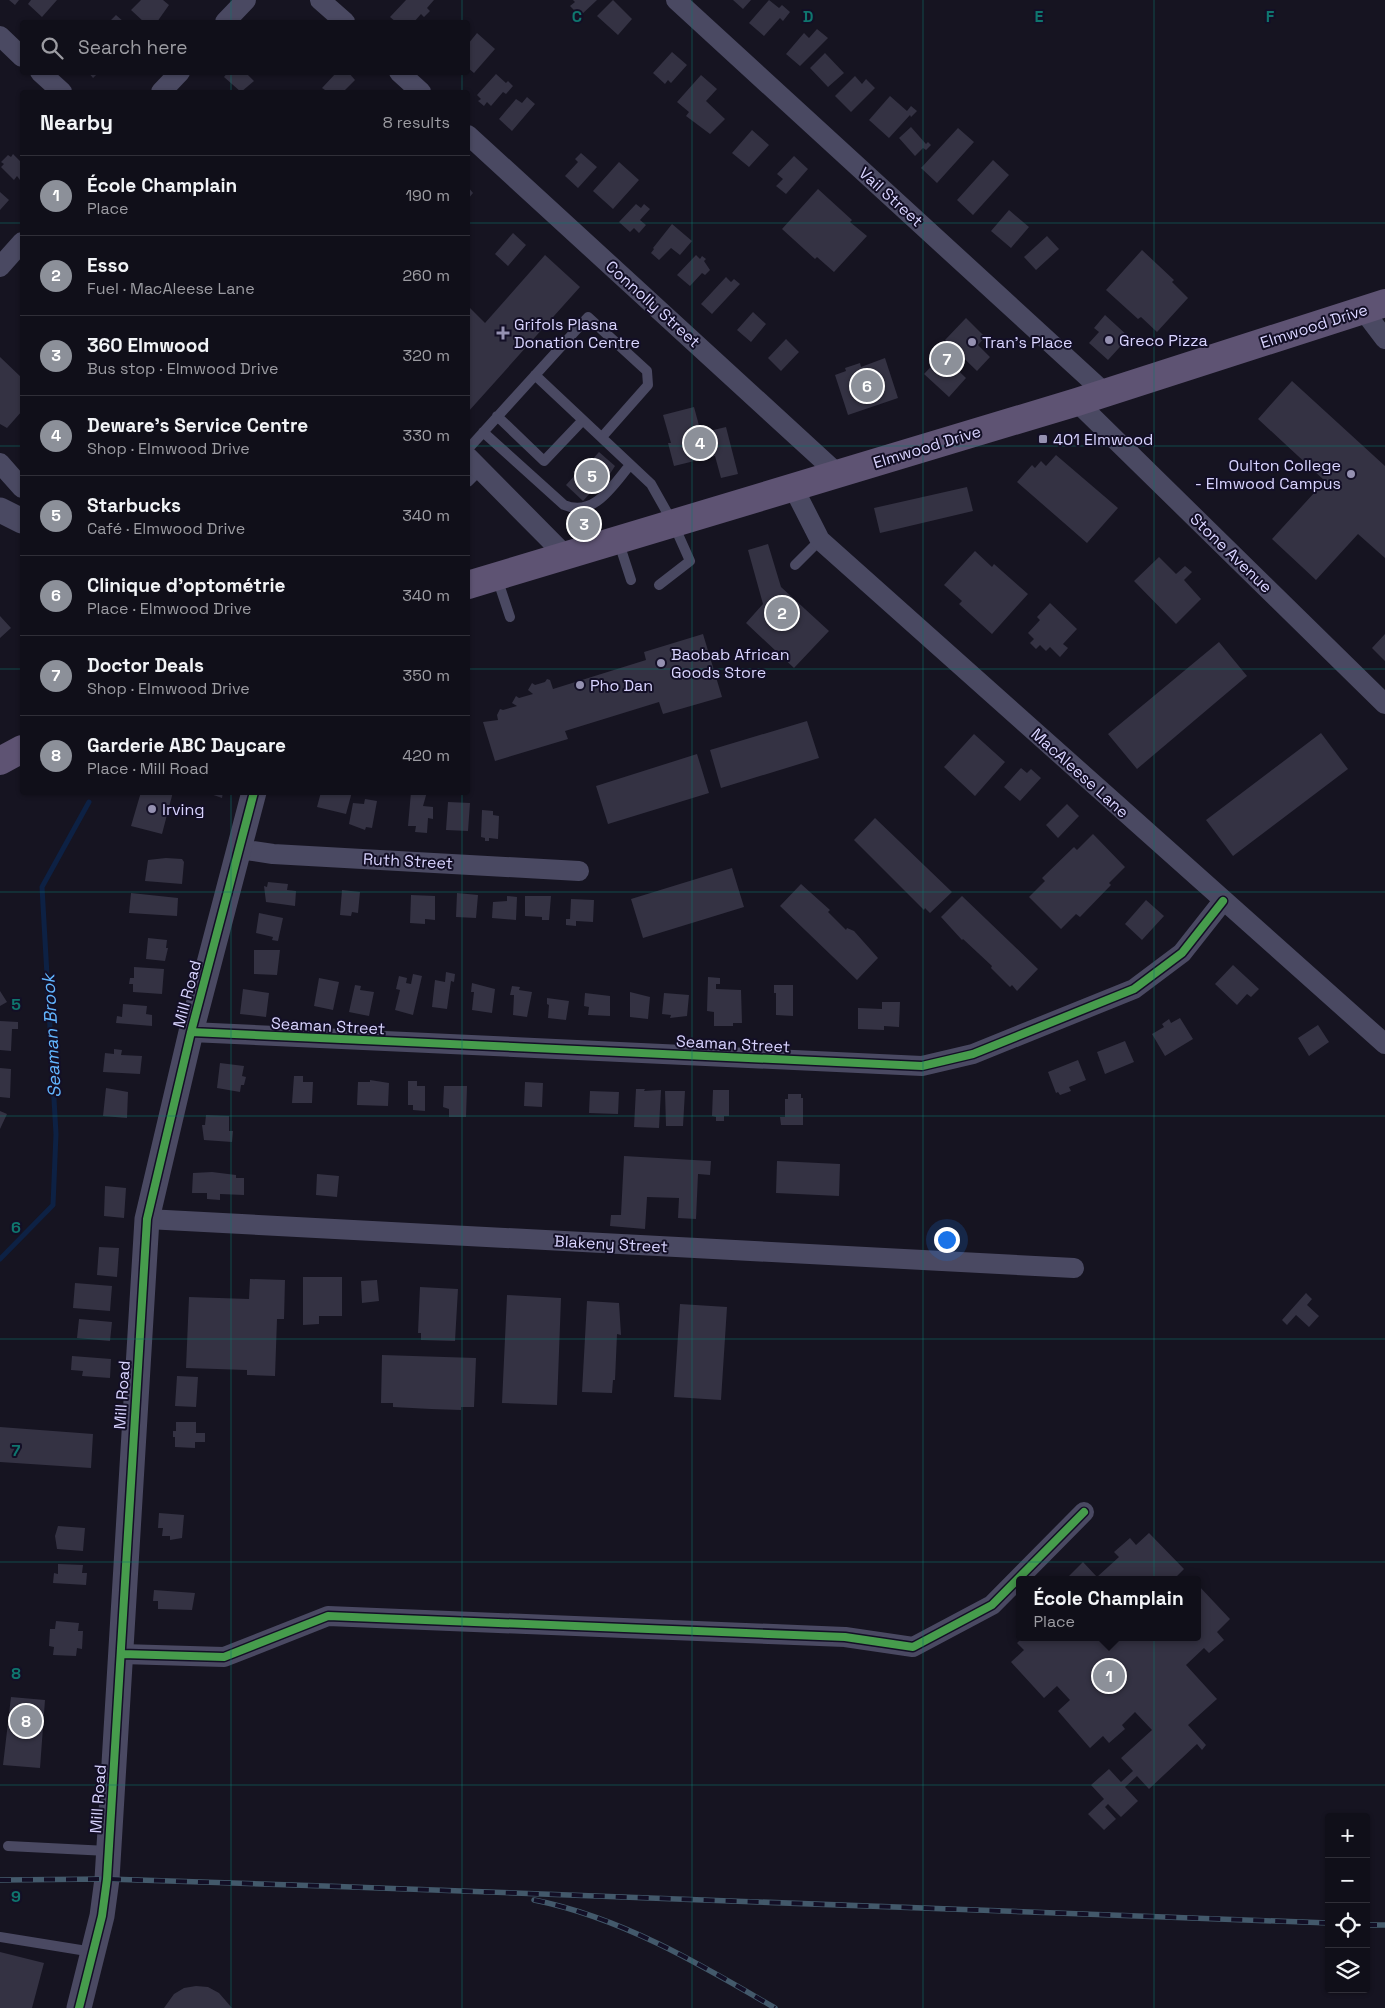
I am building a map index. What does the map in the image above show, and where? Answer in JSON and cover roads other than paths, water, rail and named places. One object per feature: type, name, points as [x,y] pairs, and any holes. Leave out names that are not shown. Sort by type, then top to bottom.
[{"type":"main road","name":"Elmwood Drive","points":[[470,584],[1378,312]]},
{"type":"main road","points":[[0,761],[20,750]]},
{"type":"street","points":[[227,20],[246,0]]},
{"type":"street","points":[[320,0],[343,20]]},
{"type":"street","name":"Vail Street","points":[[676,0],[1105,393]]},
{"type":"street","points":[[0,36],[20,55]]},
{"type":"street","points":[[43,75],[60,90]]},
{"type":"street","points":[[164,90],[177,75]]},
{"type":"street","points":[[403,75],[419,90]]},
{"type":"street","name":"Connolly Street","points":[[470,137],[838,474]]},
{"type":"street","points":[[0,267],[20,244]]},
{"type":"street","points":[[1378,312],[1385,339]]},
{"type":"street","name":"Stone Avenue","points":[[1077,402],[1385,704]]},
{"type":"street","points":[[0,463],[20,486]]},
{"type":"street","points":[[472,469],[565,555]]},
{"type":"street","name":"MacAleese Lane","points":[[793,487],[820,540],[1385,1044]]},
{"type":"street","points":[[0,510],[20,520]]},
{"type":"street","name":"Mill Road","points":[[79,2008],[94,1952],[103,1907],[108,1851],[122,1654],[122,1622],[147,1219],[191,1032],[253,795]]},
{"type":"street","name":"Ruth Street","points":[[239,849],[274,854],[579,870]]},
{"type":"street","name":"Seaman Street","points":[[191,1032],[922,1066],[973,1054],[1134,989],[1182,953],[1223,901]]},
{"type":"street","name":"Blakeny Street","points":[[147,1219],[1074,1268]]},
{"type":"street","points":[[1021,1576],[1084,1512]]},
{"type":"street","points":[[122,1654],[224,1657],[328,1616],[845,1637],[913,1647],[992,1605],[1016,1581]]},
{"type":"lane","points":[[470,448],[588,317],[647,371],[648,386],[602,437]]},
{"type":"lane","points":[[535,375],[651,484],[673,523],[690,562],[659,585]]},
{"type":"lane","points":[[497,416],[544,461],[583,420]]},
{"type":"lane","points":[[483,432],[564,505],[573,509],[587,507],[601,499],[630,465]]},
{"type":"lane","points":[[618,540],[631,580]]},
{"type":"lane","points":[[795,565],[820,540]]},
{"type":"lane","points":[[497,576],[510,617]]},
{"type":"lane","points":[[8,1846],[108,1851]]},
{"type":"lane","points":[[0,1936],[94,1952]]},
{"type":"waterway","name":"Seaman Brook","points":[[0,1259],[53,1205],[56,1134],[42,887],[89,802]]},
{"type":"railway","points":[[0,1880],[107,1879],[324,1886],[1325,1923]]},
{"type":"railway","points":[[534,1900],[566,1908],[628,1930],[688,1959],[775,2008]]},
{"type":"railway","points":[[1370,1925],[1385,1925]]},
{"type":"place","name":"Grifols Plasna Donation Centre","points":[[503,333]]},
{"type":"place","name":"Greco Pizza","points":[[1109,340]]},
{"type":"place","name":"Tran's Place","points":[[972,342]]},
{"type":"place","name":"Doctor Deals","points":[[947,359]]},
{"type":"place","name":"Clinique d'optométrie","points":[[867,386]]},
{"type":"place","name":"401 Elmwood","points":[[1043,439]]},
{"type":"place","name":"Deware's Service Centre","points":[[700,443]]},
{"type":"place","name":"Oulton College - Elmwood Campus","points":[[1351,474]]},
{"type":"place","name":"Starbucks","points":[[592,476]]},
{"type":"place","name":"360 Elmwood","points":[[584,524]]},
{"type":"place","name":"Esso","points":[[782,613]]},
{"type":"place","name":"Baobab African Goods Store","points":[[661,663]]},
{"type":"place","name":"Pho Dan","points":[[580,685]]},
{"type":"place","name":"Irving","points":[[152,809]]},
{"type":"place","name":"École Champlain","points":[[1109,1676]]},
{"type":"place","name":"Garderie ABC Daycare","points":[[26,1721]]}]
